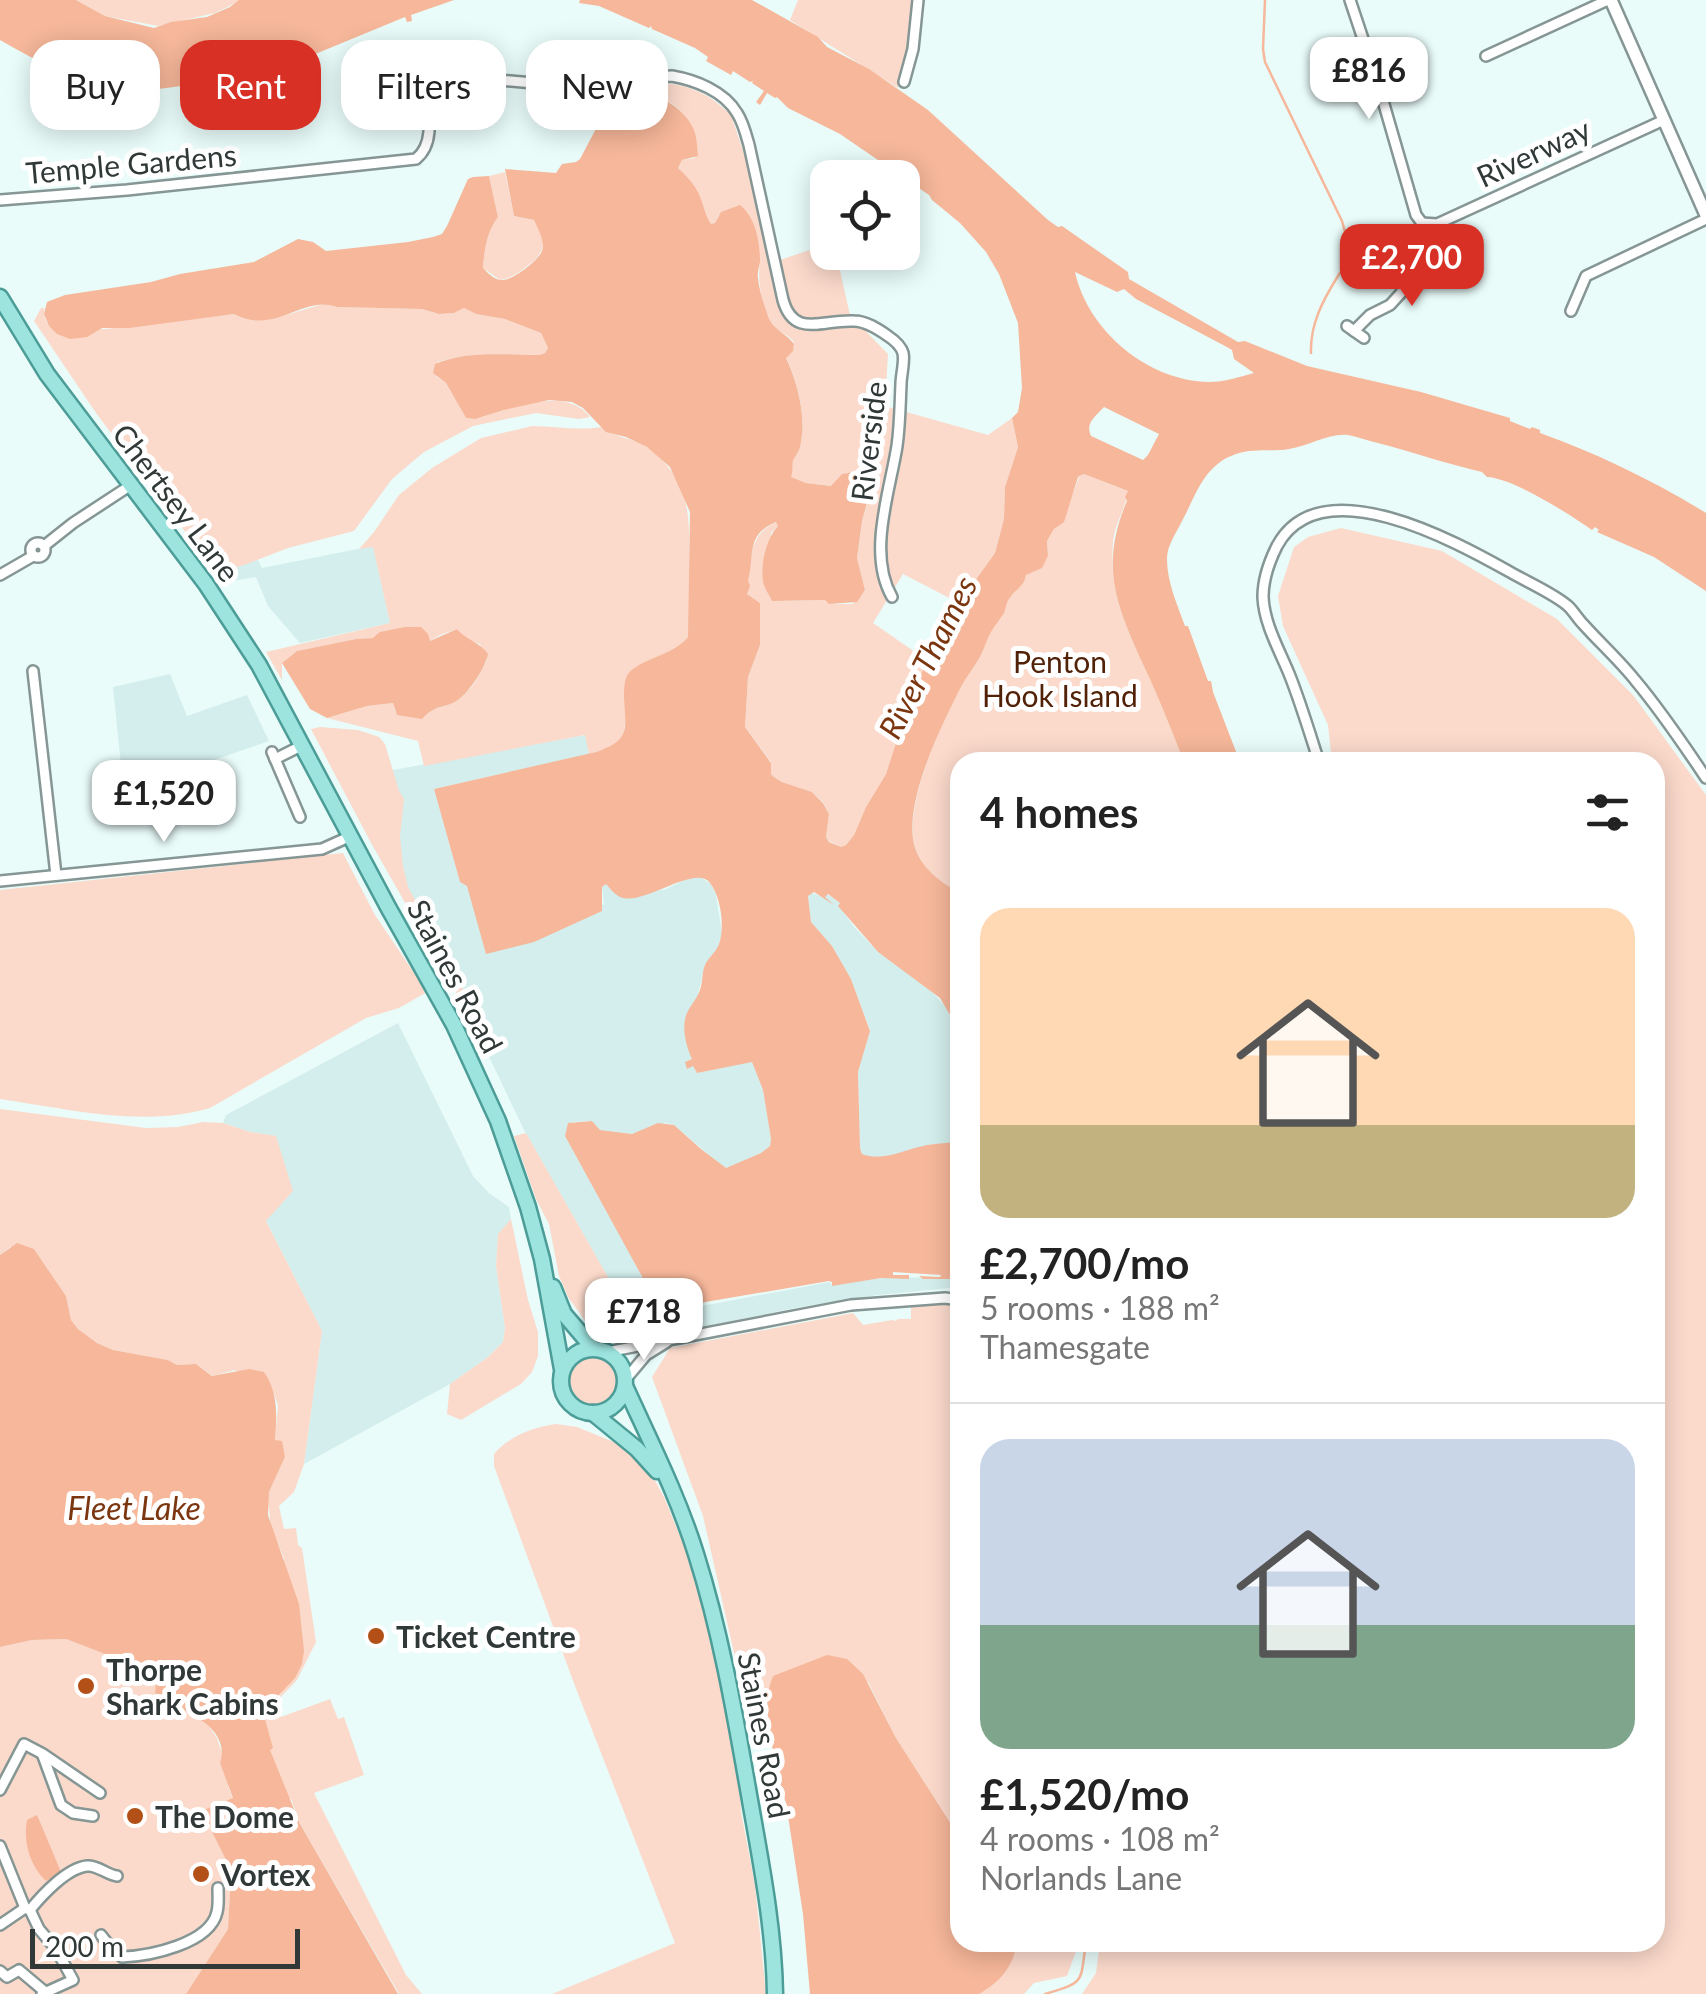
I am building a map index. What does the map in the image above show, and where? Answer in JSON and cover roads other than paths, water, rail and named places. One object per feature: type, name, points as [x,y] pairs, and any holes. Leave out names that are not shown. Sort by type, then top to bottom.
[{"type":"main road","points":[[1609,0],[1706,217]]},
{"type":"main road","name":"Chertsey Lane","points":[[0,297],[48,374],[206,584],[249,649],[351,836]]},
{"type":"main road","name":"Staines Road","points":[[351,836],[486,1090],[524,1195],[542,1259],[562,1369]]},
{"type":"main road","name":"Staines Road","points":[[542,1259],[564,1314],[600,1350]]},
{"type":"main road","points":[[600,1350],[620,1363],[625,1383],[617,1402],[593,1414],[576,1409],[565,1398],[560,1384],[562,1369],[574,1354],[600,1350]]},
{"type":"main road","name":"Staines Road","points":[[625,1383],[694,1550],[721,1646],[766,1889],[774,1994]]},
{"type":"main road","name":"Staines Road","points":[[593,1414],[637,1449],[672,1492]]},
{"type":"street","points":[[904,82],[913,50],[918,0]]},
{"type":"street","points":[[1350,0],[1416,216],[1422,224],[1401,293],[1390,305],[1370,315],[1355,332]]},
{"type":"street","points":[[1486,55],[1609,0]]},
{"type":"street","name":"Riverside","points":[[506,80],[544,84],[672,76],[691,80],[720,95],[736,109],[749,145],[786,310],[802,324],[858,320],[878,328],[903,352],[898,432],[882,536],[883,574],[892,597]]},
{"type":"street","name":"Riverway","points":[[1422,224],[1437,224],[1664,120]]},
{"type":"street","name":"Temple Gardens","points":[[0,200],[416,159],[428,146],[428,130]]},
{"type":"street","points":[[1571,311],[1586,276],[1706,217]]},
{"type":"street","points":[[0,575],[33,556],[42,556],[46,552],[44,546],[73,522],[131,485]]},
{"type":"street","points":[[1316,752],[1270,628],[1264,584],[1272,556],[1291,528],[1313,517],[1353,511],[1387,516],[1440,536],[1569,606],[1636,681],[1706,778]]},
{"type":"street","points":[[33,671],[56,875]]},
{"type":"street","points":[[300,817],[273,756],[303,746]]},
{"type":"street","points":[[0,881],[322,849],[351,836]]},
{"type":"street","points":[[600,1350],[851,1305],[950,1299]]},
{"type":"street","points":[[625,1383],[646,1355],[674,1338]]},
{"type":"street","points":[[0,1790],[24,1744],[100,1792]]},
{"type":"street","points":[[43,1754],[61,1805],[73,1813],[93,1816]]},
{"type":"street","points":[[0,1846],[27,1909],[73,1980],[43,1993],[18,1970],[2,1977]]},
{"type":"street","points":[[0,1925],[27,1909],[61,1878],[81,1868],[89,1865],[118,1876]]},
{"type":"street","points":[[101,1935],[122,1957],[174,1947],[208,1929],[217,1914],[218,1888]]},
{"type":"water","points":[[0,0],[76,0],[105,16],[154,28],[207,17],[239,0],[454,0],[411,15],[412,21],[407,22],[405,17],[341,40],[321,52],[321,40],[180,40],[180,86],[160,89],[160,40],[30,40],[30,56],[0,40]]},
{"type":"water","points":[[580,0],[752,0],[818,37],[827,47],[869,69],[928,110],[1048,220],[1128,272],[1129,279],[1238,342],[1245,341],[1307,366],[1421,392],[1510,418],[1622,467],[1706,513],[1706,591],[1654,557],[1597,532],[1595,527],[1592,530],[1526,490],[1482,472],[1341,435],[1282,450],[1236,454],[1216,466],[1202,483],[1167,559],[1176,601],[1236,752],[1180,752],[1124,621],[1114,583],[1114,544],[1128,491],[1084,474],[1078,477],[1064,522],[1047,541],[1048,556],[1042,568],[1026,575],[1009,599],[954,701],[935,741],[914,806],[914,844],[921,860],[950,886],[950,1015],[940,998],[878,952],[838,906],[840,903],[828,894],[825,897],[834,905],[814,892],[808,896],[811,922],[832,946],[851,979],[870,1031],[858,1072],[862,1154],[886,1156],[950,1142],[950,1279],[923,1279],[919,1276],[941,1275],[893,1272],[909,1275],[909,1279],[881,1278],[832,1286],[829,1281],[676,1307],[675,1311],[659,1310],[565,1136],[568,1123],[592,1121],[600,1130],[632,1134],[658,1123],[674,1125],[726,1168],[770,1146],[763,1090],[752,1062],[697,1073],[693,1066],[687,1069],[685,1062],[692,1059],[685,1036],[685,1018],[721,937],[721,912],[714,889],[703,878],[694,878],[644,896],[623,898],[606,884],[602,887],[602,911],[534,942],[486,954],[467,886],[460,882],[434,789],[596,752],[615,743],[624,733],[624,688],[628,674],[688,637],[690,512],[670,467],[647,447],[606,432],[572,402],[549,400],[466,418],[446,383],[433,373],[435,364],[473,355],[540,355],[548,348],[541,333],[464,308],[439,314],[422,309],[325,304],[263,320],[234,314],[102,328],[87,337],[70,339],[57,334],[44,314],[47,302],[65,295],[254,262],[298,239],[313,242],[326,251],[433,237],[442,234],[468,179],[473,177],[489,176],[498,217],[487,241],[483,268],[497,279],[507,279],[531,264],[543,247],[534,220],[514,216],[505,169],[556,173],[562,164],[580,159],[595,130],[668,130],[668,102],[671,104],[690,123],[697,143],[698,156],[682,160],[678,168],[695,187],[711,224],[721,212],[740,205],[750,217],[758,239],[758,276],[766,312],[773,325],[794,344],[786,358],[798,390],[802,425],[791,477],[831,486],[842,474],[863,473],[874,478],[857,558],[865,590],[857,602],[772,601],[762,571],[767,546],[778,526],[776,522],[755,540],[747,594],[760,603],[760,645],[748,677],[745,727],[771,763],[774,777],[812,792],[823,803],[829,814],[829,842],[846,845],[886,774],[911,696],[937,640],[995,553],[1004,519],[1005,487],[1018,447],[1012,418],[1018,412],[1022,388],[1018,323],[986,252],[920,189],[920,160],[878,160],[840,134],[788,108],[777,97],[767,93],[760,105],[756,102],[764,91],[753,81],[733,71],[731,75],[706,61],[708,57],[695,48],[599,6],[579,3]],"holes":[[[1075,272],[1117,292],[1124,289],[1232,350],[1234,359],[1254,373],[1209,382],[1164,373],[1143,362],[1124,349],[1093,314]],[[1104,407],[1159,434],[1143,460],[1091,436],[1094,417]]]},
{"type":"water","points":[[421,627],[430,641],[457,629],[488,654],[479,675],[462,697],[422,719],[397,715],[393,703],[327,718],[310,709],[282,663],[297,651],[373,638],[380,632]]},
{"type":"water","name":"Fleet Lake","points":[[17,1243],[34,1249],[66,1296],[71,1320],[97,1343],[177,1365],[196,1364],[212,1376],[249,1369],[264,1372],[269,1380],[276,1404],[275,1440],[282,1441],[285,1457],[269,1492],[268,1515],[299,1604],[304,1651],[295,1678],[263,1712],[273,1748],[270,1750],[300,1824],[398,1994],[186,1994],[228,1929],[231,1870],[204,1816],[206,1809],[233,1798],[220,1763],[219,1739],[202,1720],[155,1698],[156,1680],[139,1667],[66,1639],[32,1640],[0,1647],[0,1255]]},
{"type":"water","points":[[827,1655],[847,1659],[863,1674],[896,1738],[950,1822],[950,1952],[1014,1952],[1004,1973],[979,1994],[810,1994],[803,1914],[786,1803],[768,1724],[767,1694],[773,1676]]},
{"type":"water","points":[[37,1815],[61,1872],[46,1881],[32,1861],[27,1845],[27,1820]]},
{"type":"waterway","points":[[1265,0],[1265,62],[1342,221],[1349,247],[1348,262],[1318,313],[1311,353]]},
{"type":"waterway","points":[[1045,1994],[1079,1979],[1085,1952]]},
{"type":"place","name":"Ticket Centre","points":[[376,1636]]},
{"type":"place","name":"Thorpe Shark Cabins","points":[[86,1686]]},
{"type":"place","name":"The Dome","points":[[135,1816]]},
{"type":"place","name":"Vortex","points":[[201,1874]]},
{"type":"water label","name":"River Thames","points":[[927,657]]},
{"type":"park label","name":"Penton Hook Island","points":[[1060,678]]}]
